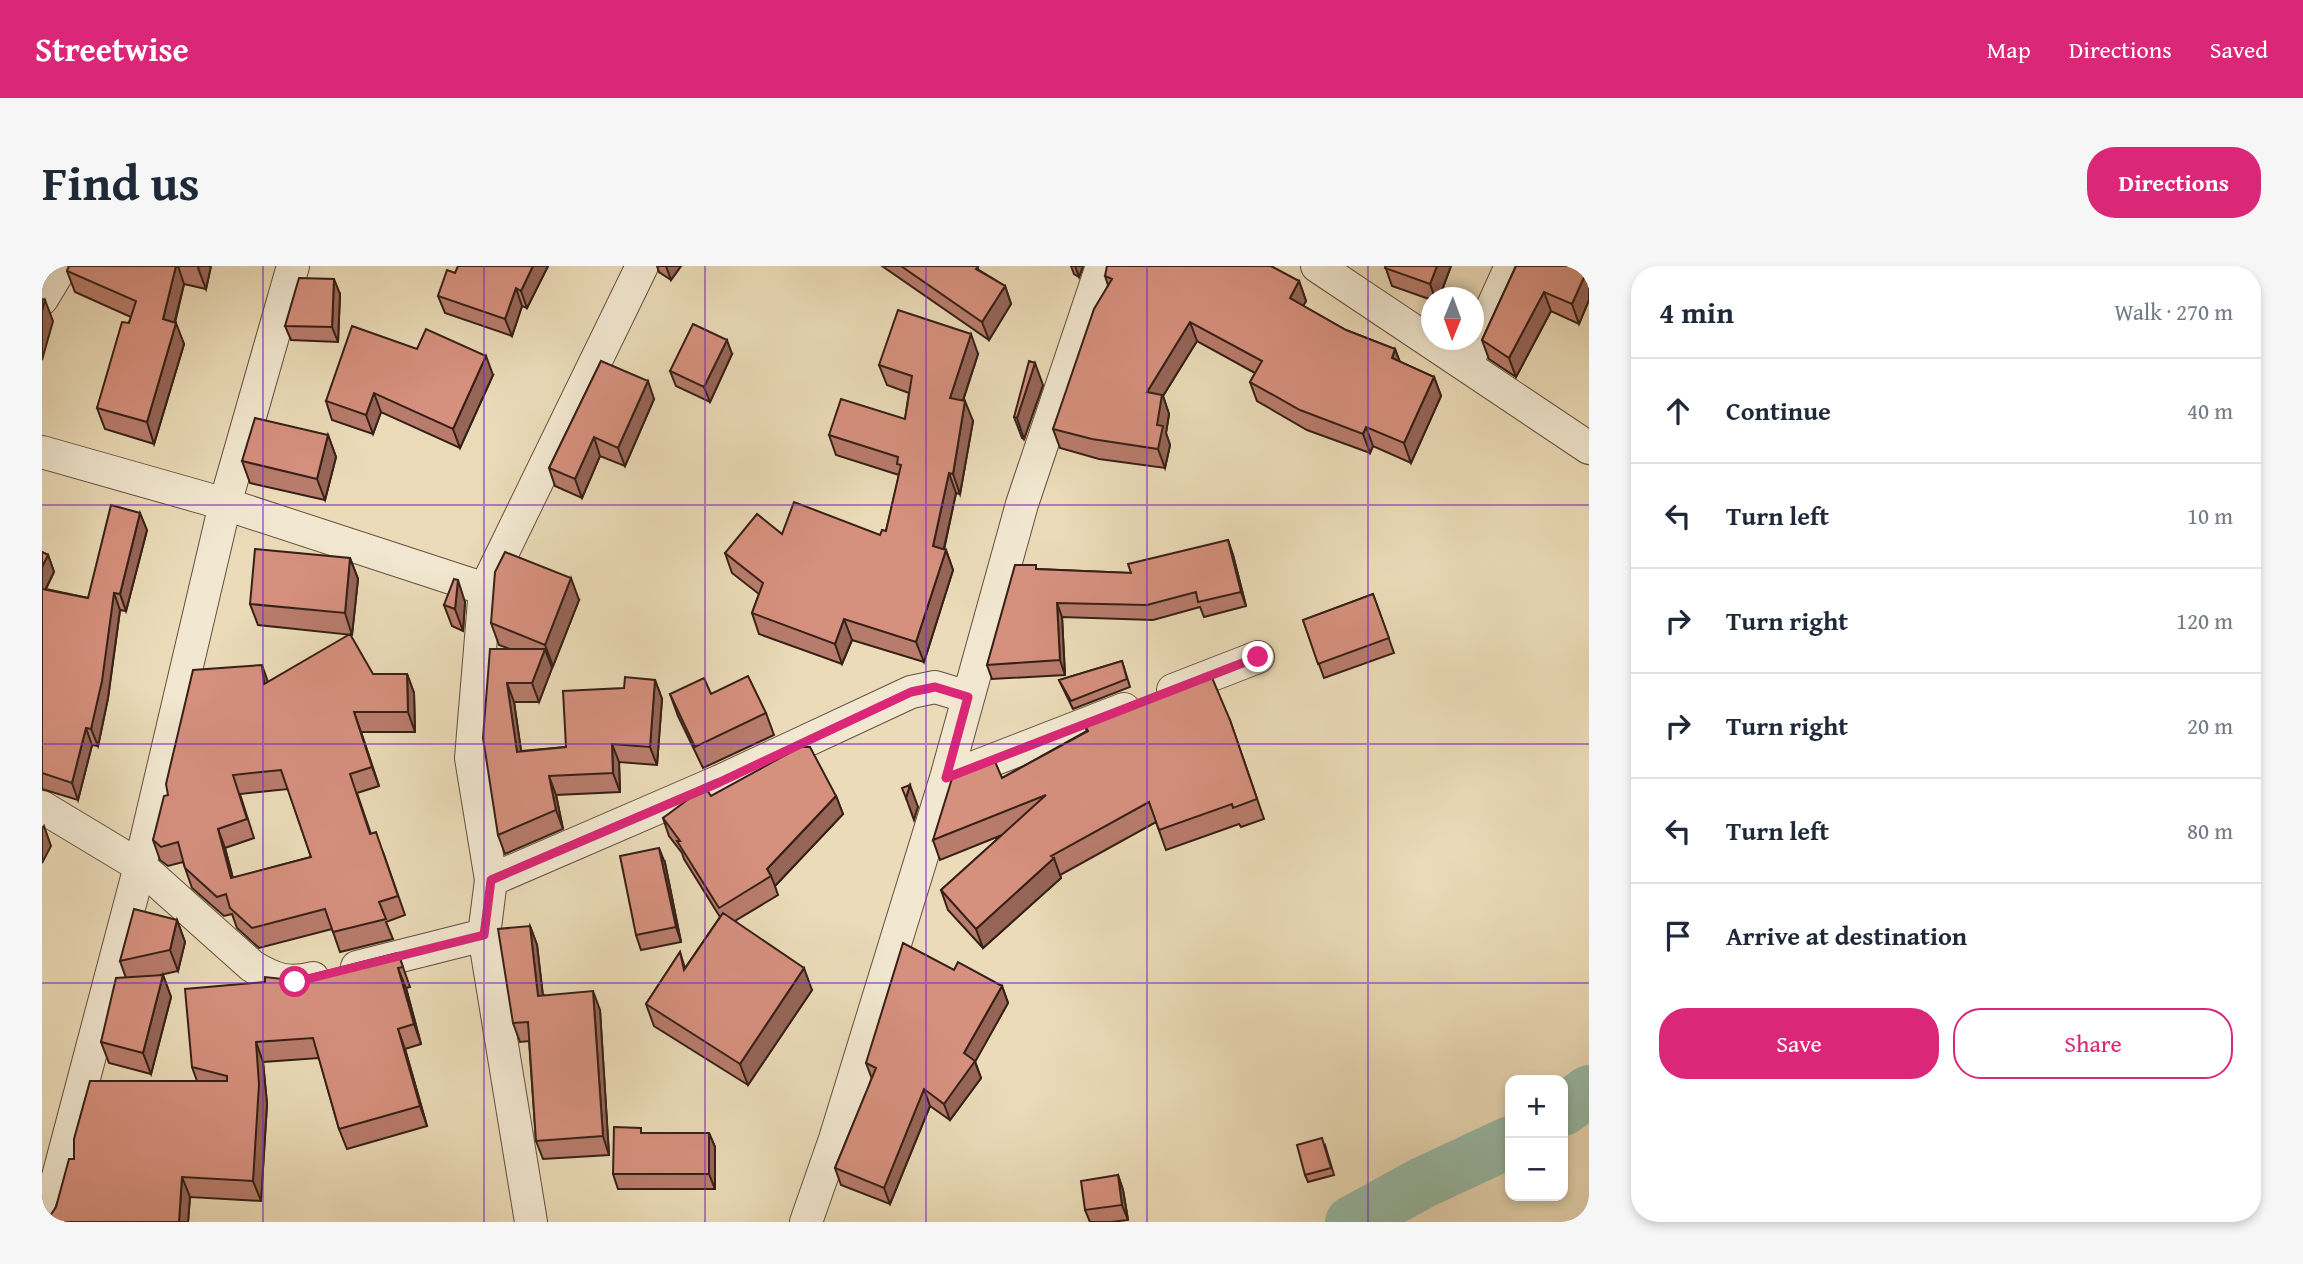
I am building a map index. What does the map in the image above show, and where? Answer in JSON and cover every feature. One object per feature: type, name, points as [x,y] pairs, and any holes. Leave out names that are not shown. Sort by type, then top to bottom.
[{"type":"street","points":[[42,299],[62,266]]},
{"type":"street","points":[[46,1222],[140,866],[225,504],[293,266]]},
{"type":"street","points":[[531,1222],[484,935],[491,880],[471,758],[485,589],[642,266]]},
{"type":"street","points":[[806,1222],[835,1139],[946,778],[1022,504],[1102,266]]},
{"type":"street","points":[[1317,266],[1589,448]]},
{"type":"street","points":[[1466,365],[1511,266]]},
{"type":"street","points":[[42,452],[225,504],[485,589]]},
{"type":"street","points":[[946,778],[1258,657]]},
{"type":"street","points":[[491,880],[720,782],[911,692],[935,687],[968,697]]},
{"type":"street","points":[[42,807],[140,866],[252,966],[271,978],[295,982],[484,935]]},
{"type":"building","points":[[69,266],[176,266],[163,319],[176,323],[147,422],[97,408],[122,322],[129,323],[136,301],[67,271]]},
{"type":"building","points":[[458,266],[533,266],[521,291],[516,288],[505,319],[438,296],[447,270],[455,273]]},
{"type":"building","points":[[901,266],[976,266],[976,269],[1005,286],[982,322]]},
{"type":"building","points":[[1107,266],[1271,266],[1299,281],[1290,298],[1346,330],[1395,349],[1392,358],[1434,377],[1404,443],[1366,427],[1363,434],[1300,410],[1250,382],[1262,361],[1190,322],[1147,392],[1162,395],[1157,425],[1163,426],[1158,449],[1092,439],[1053,429],[1094,309],[1112,279],[1105,276]]},
{"type":"building","points":[[1437,266],[1430,284],[1385,268]]},
{"type":"building","points":[[1516,266],[1589,266],[1572,304],[1544,292],[1509,358],[1484,341],[1484,336]]},
{"type":"building","points":[[299,278],[334,279],[332,327],[285,326]]},
{"type":"building","points":[[898,310],[971,334],[950,398],[965,401],[953,474],[949,473],[933,546],[946,550],[916,642],[844,619],[835,644],[752,613],[763,583],[725,553],[757,514],[782,534],[794,502],[880,535],[882,530],[886,531],[901,465],[897,464],[898,457],[829,435],[841,399],[905,419],[912,376],[879,365]]},
{"type":"building","points":[[693,324],[727,340],[704,387],[670,371]]},
{"type":"building","points":[[352,326],[417,349],[426,329],[486,356],[453,429],[374,393],[366,415],[326,401]]},
{"type":"building","points":[[601,361],[648,381],[618,448],[594,437],[575,479],[549,468]]},
{"type":"building","points":[[1029,361],[1035,363],[1017,418],[1014,417]]},
{"type":"building","points":[[255,418],[328,435],[317,479],[242,461]]},
{"type":"building","points":[[111,505],[140,513],[120,594],[114,593],[102,681],[91,729],[86,728],[72,783],[42,773],[42,589],[88,598]]},
{"type":"building","points":[[1228,540],[1241,592],[1198,602],[1196,592],[1147,605],[1057,603],[1060,660],[987,665],[1015,565],[1036,565],[1036,569],[1131,573],[1128,564]]},
{"type":"building","points":[[255,549],[350,558],[345,613],[250,604]]},
{"type":"building","points":[[42,552],[48,555],[42,567]]},
{"type":"building","points":[[505,552],[571,578],[545,645],[491,623],[495,572]]},
{"type":"building","points":[[454,579],[458,580],[455,609],[444,605]]},
{"type":"building","points":[[1373,594],[1389,638],[1318,664],[1303,620]]},
{"type":"building","points":[[350,634],[373,674],[407,674],[408,712],[354,712],[372,767],[350,774],[370,834],[376,832],[398,896],[379,902],[386,919],[333,932],[325,909],[252,928],[230,908],[226,894],[217,897],[185,868],[178,842],[161,847],[153,840],[164,796],[168,795],[166,784],[193,670],[262,665],[264,684]],"holes":[[[281,770],[311,857],[231,878],[218,829],[247,819],[233,775]]]},
{"type":"building","points":[[490,649],[545,649],[532,683],[507,683],[517,752],[566,747],[563,691],[624,688],[625,677],[655,680],[650,747],[612,744],[613,773],[549,776],[556,810],[498,835],[483,738]]},
{"type":"building","points":[[1122,661],[1127,679],[1071,701],[1059,680]]},
{"type":"building","points":[[1210,673],[1230,720],[1257,799],[1233,808],[1232,804],[1159,830],[1149,802],[1051,856],[1054,858],[976,929],[941,890],[1046,795],[933,840],[954,772],[993,757],[1002,778],[1088,731],[1083,722]]},
{"type":"building","points":[[748,676],[766,713],[695,747],[670,694],[704,678],[711,694]]},
{"type":"building","points":[[800,747],[810,747],[836,796],[767,869],[771,876],[719,908],[677,841],[680,841],[663,818],[705,787],[711,796]]},
{"type":"building","points":[[910,785],[906,798],[902,788]]},
{"type":"building","points":[[659,848],[676,927],[636,935],[620,856]]},
{"type":"building","points":[[134,909],[177,920],[170,950],[120,961]]},
{"type":"building","points":[[723,913],[804,968],[740,1064],[646,1004],[680,952],[684,970]]},
{"type":"building","points":[[530,926],[538,996],[593,991],[603,1136],[536,1141],[528,1022],[513,1023],[498,929]]},
{"type":"building","points":[[903,943],[954,970],[958,962],[1002,986],[964,1053],[975,1061],[944,1104],[924,1089],[884,1188],[835,1168],[876,1068],[866,1063]]},
{"type":"building","points":[[398,953],[403,967],[398,968],[414,1024],[398,1029],[420,1106],[339,1129],[313,1038],[256,1042],[259,1084],[253,1181],[182,1177],[179,1222],[50,1222],[69,1159],[74,1159],[74,1139],[90,1081],[227,1081],[227,1076],[192,1067],[185,989],[265,982],[265,977],[292,980]]},
{"type":"building","points":[[163,975],[143,1053],[101,1042],[116,978]]},
{"type":"building","points":[[614,1127],[641,1128],[641,1133],[709,1133],[709,1174],[613,1174]]},
{"type":"building","points":[[1322,1138],[1331,1168],[1305,1175],[1297,1145]]},
{"type":"building","points":[[1118,1175],[1122,1205],[1085,1210],[1081,1181]]},
{"type":"waterway","points":[[1568,1106],[1589,1091]]},
{"type":"waterway","points":[[1351,1222],[1422,1183],[1505,1144]]},
{"type":"route","points":[[295,982],[484,935],[491,880],[720,782],[911,692],[935,687],[968,697],[946,778],[1258,657]]}]
